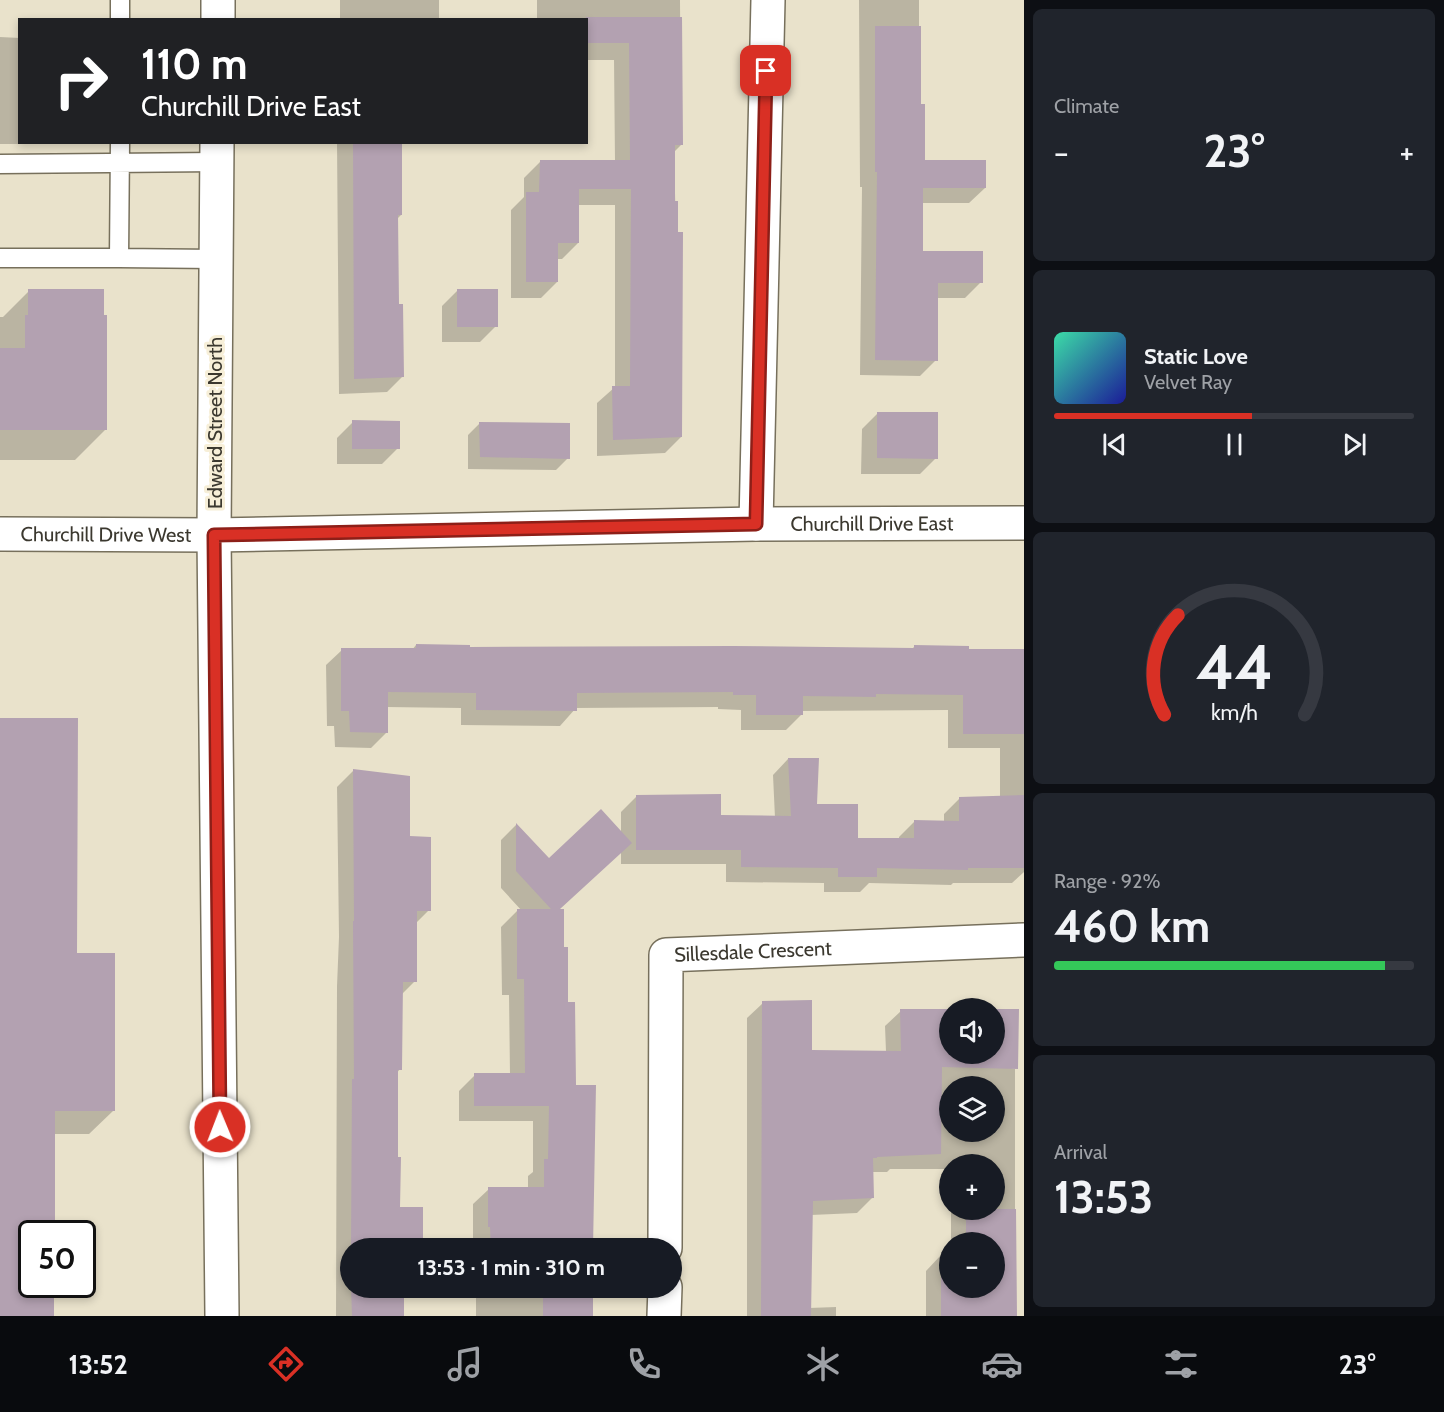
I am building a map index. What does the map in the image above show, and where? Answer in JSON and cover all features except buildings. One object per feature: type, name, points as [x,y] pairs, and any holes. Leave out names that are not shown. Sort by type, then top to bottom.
[{"type":"street","points":[[218,0],[218,18]]},
{"type":"street","points":[[756,524],[768,0]]},
{"type":"street","name":"Edward Street North","points":[[217,152],[214,535],[222,1316]]},
{"type":"street","name":"Churchill Drive East","points":[[214,535],[756,524],[1024,523]]},
{"type":"street","name":"Churchill Drive West","points":[[0,534],[214,535]]},
{"type":"street","name":"Sillesdale Crescent","points":[[665,1238],[666,955],[1024,940]]},
{"type":"street","points":[[664,1298],[664,1316]]},
{"type":"lane","points":[[120,0],[120,18]]},
{"type":"lane","points":[[118,258],[120,144]]},
{"type":"lane","points":[[0,164],[120,162],[217,152]]},
{"type":"lane","points":[[0,258],[216,259]]},
{"type":"route","points":[[220,1127],[214,535],[756,524],[766,71]]}]
